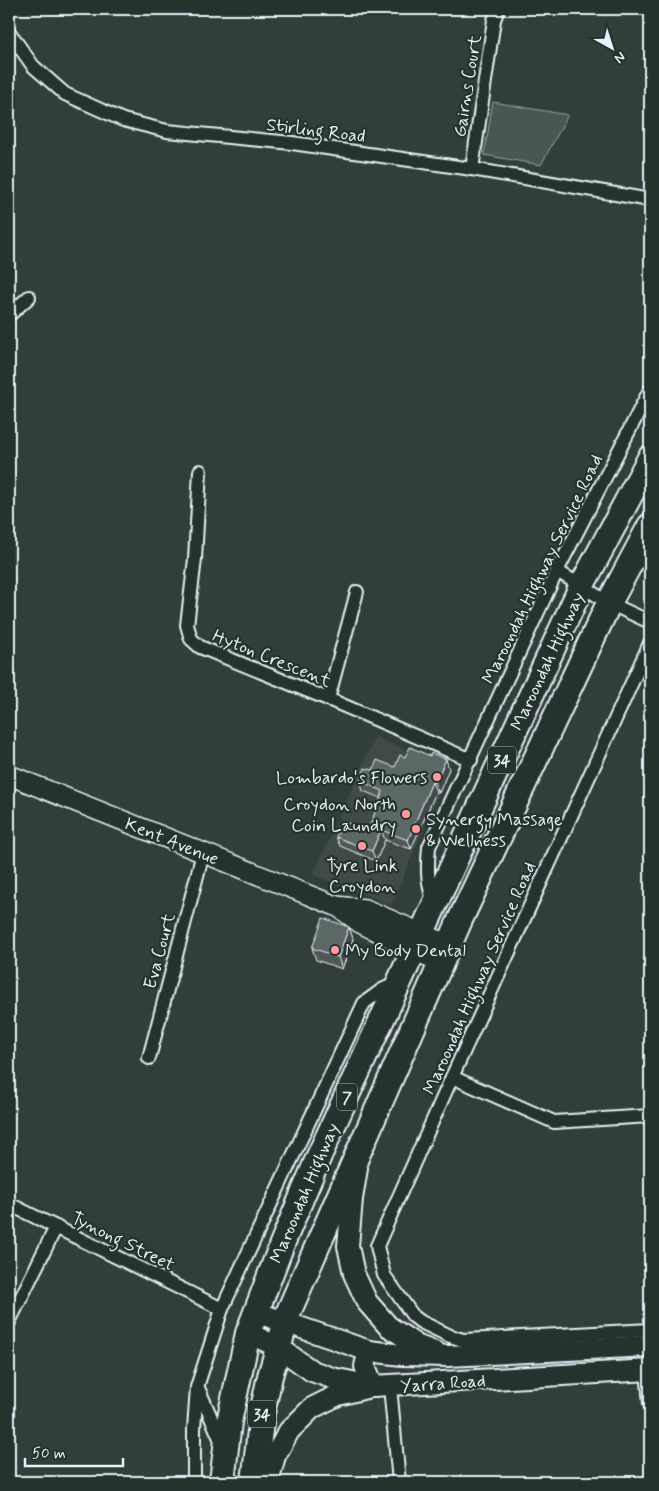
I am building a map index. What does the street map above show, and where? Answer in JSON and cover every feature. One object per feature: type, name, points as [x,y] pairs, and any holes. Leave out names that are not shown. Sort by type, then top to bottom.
[{"type":"highway","name":"Maroondah Highway","points":[[222,1482],[225,1450],[238,1376],[251,1322],[319,1156],[581,587],[650,458]]},
{"type":"highway","name":"Maroondah Highway","points":[[254,1482],[262,1413],[289,1311],[445,954],[609,603],[650,526]]},
{"type":"main road","name":"Kent Avenue","points":[[9,775],[336,906],[360,923],[418,941],[445,954]]},
{"type":"main road","points":[[360,1151],[352,1199],[348,1246],[354,1274],[367,1302],[388,1326],[418,1346],[431,1352],[448,1356]]},
{"type":"main road","name":"Yarra Road","points":[[251,1322],[287,1322],[369,1351],[402,1355],[448,1356],[547,1344],[650,1346]]},
{"type":"main road","name":"Yarra Road","points":[[251,1322],[278,1347],[312,1370],[332,1378],[382,1386],[648,1370]]},
{"type":"main road","points":[[547,1344],[549,1377]]},
{"type":"main road","points":[[268,1482],[275,1456],[289,1432],[312,1408],[338,1395],[382,1386],[365,1366],[369,1351]]},
{"type":"street","name":"Gairns Court","points":[[472,170],[494,20],[498,9]]},
{"type":"street","name":"Stirling Road","points":[[9,32],[33,66],[57,88],[65,94],[123,120],[167,131],[292,143],[472,170],[650,200]]},
{"type":"street","points":[[9,314],[29,297]]},
{"type":"street","name":"Maroondah Highway Service Road","points":[[435,905],[429,889],[429,847],[557,571],[650,390]]},
{"type":"street","name":"Hyton Crescent","points":[[200,471],[195,560],[187,625],[190,640],[200,647],[471,760]]},
{"type":"street","points":[[557,571],[609,603],[650,622]]},
{"type":"street","points":[[328,699],[357,592]]},
{"type":"street","name":"Maroondah Highway Service Road","points":[[547,1344],[463,1340],[421,1322],[413,1316],[384,1275],[377,1246],[650,643]]},
{"type":"street","name":"Eva Court","points":[[149,1058],[203,853]]},
{"type":"street","points":[[194,1482],[194,1429],[198,1387],[222,1309],[364,1003],[382,990],[400,982]]},
{"type":"street","points":[[452,1077],[554,1122],[650,1116]]},
{"type":"street","name":"Tynong Street","points":[[9,1204],[222,1309]]},
{"type":"street","points":[[9,1322],[56,1227]]},
{"type":"street","points":[[547,1344],[650,1330]]},
{"type":"street","points":[[648,1370],[650,1404]]},
{"type":"street","points":[[382,1386],[399,1482]]},
{"type":"street","points":[[198,1387],[225,1450]]},
{"type":"shaded area","points":[[493,102],[568,115],[541,165],[484,155]]},
{"type":"shaded area","points":[[375,737],[450,768],[391,905],[313,875]]},
{"type":"building","points":[[410,747],[430,756],[431,753],[446,759],[435,783],[432,782],[408,840],[381,830],[372,851],[336,837],[342,821],[368,831],[383,791],[360,781],[365,768],[373,770],[377,760],[395,767],[400,755],[405,757]]},
{"type":"building","points":[[323,918],[349,927],[338,957],[312,948]]},
{"type":"place","name":"Lombardo's Flowers","points":[[437,777]]},
{"type":"place","name":"Croydon North Coin Laundry","points":[[406,814]]},
{"type":"place","name":"Synergy Massage & Wellness","points":[[416,829]]},
{"type":"place","name":"Tyre Link Croydon","points":[[362,846]]},
{"type":"place","name":"My Body Dental","points":[[335,950]]}]
